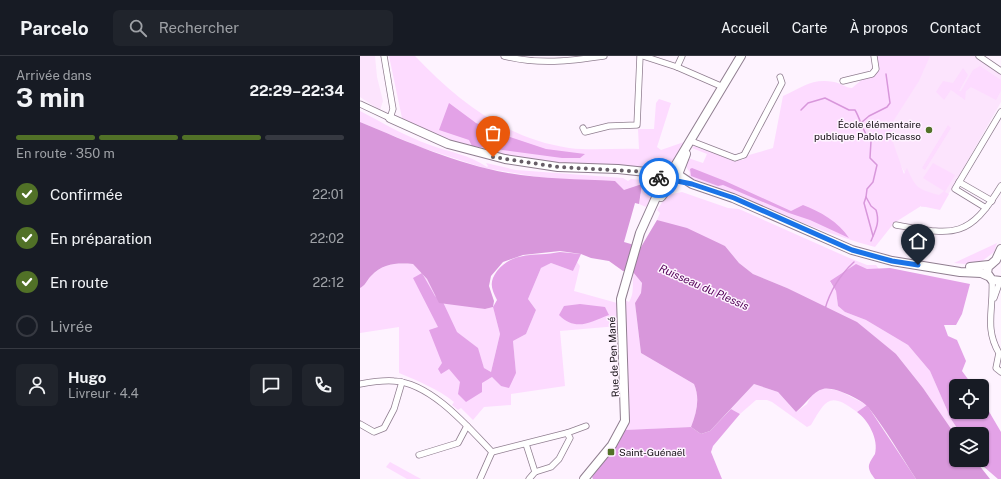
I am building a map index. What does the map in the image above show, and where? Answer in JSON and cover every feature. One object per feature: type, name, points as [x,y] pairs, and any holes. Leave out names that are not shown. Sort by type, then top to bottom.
[{"type":"street","points":[[384,56],[393,109],[390,118]]},
{"type":"street","points":[[504,56],[520,60],[549,63],[604,56]]},
{"type":"street","points":[[583,128],[585,132],[609,126],[637,125],[642,56],[677,67],[722,87]]},
{"type":"street","points":[[677,67],[682,56]]},
{"type":"street","name":"Rue de Pen Mané","points":[[584,479],[615,442],[625,421],[620,308],[627,274],[640,233],[741,56]]},
{"type":"street","points":[[843,81],[872,74],[876,70],[874,56]]},
{"type":"street","points":[[979,56],[1000,69]]},
{"type":"street","points":[[690,143],[735,158],[744,155],[782,83],[780,77]]},
{"type":"street","points":[[360,104],[448,144],[505,159],[558,167],[648,172],[671,177],[734,198],[852,250],[878,258],[960,272],[981,273],[995,280]]},
{"type":"street","points":[[986,208],[955,189],[1001,112]]},
{"type":"street","points":[[959,182],[992,201]]},
{"type":"street","points":[[896,225],[937,232],[954,231],[978,219],[1001,186]]},
{"type":"street","points":[[808,231],[896,257],[952,267],[994,264]]},
{"type":"street","points":[[1001,249],[994,264],[987,270],[995,280],[990,327],[992,341],[1000,353],[996,368],[1001,372]]},
{"type":"street","points":[[360,384],[377,381],[402,382],[414,385],[454,412],[492,452]]},
{"type":"street","points":[[360,424],[374,432],[384,428],[394,409],[402,382]]},
{"type":"street","points":[[419,455],[458,443],[467,426]]},
{"type":"street","points":[[492,452],[567,433],[586,426]]},
{"type":"street","points":[[529,479],[535,472],[551,467],[559,459],[568,445],[570,438],[567,433]]},
{"type":"street","points":[[526,444],[535,472]]},
{"type":"street","points":[[480,479],[492,452]]},
{"type":"shaded area","points":[[360,56],[375,56],[377,77],[383,101],[380,110],[360,97]]},
{"type":"shaded area","points":[[389,56],[415,56],[448,88],[484,116],[524,136],[546,143],[578,149],[639,149],[638,129],[654,129],[656,103],[659,99],[671,103],[657,147],[661,150],[684,142],[672,163],[663,169],[564,163],[510,157],[431,135],[406,123],[402,118]]},
{"type":"shaded area","points":[[877,56],[930,56],[919,81],[892,123],[893,142],[904,174],[907,168],[918,187],[939,195],[944,191],[923,178],[933,163],[955,175],[945,192],[949,194],[940,210],[921,206],[894,223],[875,247],[828,232],[688,177],[690,173],[685,165],[688,158],[703,163],[707,154],[692,148],[694,146],[732,159],[743,160],[749,155],[773,148],[783,96],[808,84],[820,81],[834,82],[852,88],[878,66]]},
{"type":"shaded area","points":[[925,56],[979,56],[995,66],[1001,74],[1001,102],[951,190],[941,205],[937,207],[921,207],[920,190],[906,175],[891,148],[890,122]]},
{"type":"shaded area","points":[[980,66],[1001,80],[1001,91],[996,100],[971,87],[966,91],[965,100],[951,90],[944,100],[936,92],[943,81],[953,83],[963,68],[968,75],[959,91],[961,91],[973,70]]},
{"type":"shaded area","points":[[449,103],[476,123],[510,137],[546,149],[585,154],[580,158],[562,158],[472,146],[469,140],[439,130]]},
{"type":"shaded area","points":[[360,111],[412,138],[467,157],[487,167],[488,166],[486,163],[516,170],[623,178],[628,181],[631,179],[643,180],[656,189],[646,207],[639,204],[641,194],[484,168],[423,148],[360,122]]},
{"type":"shaded area","points":[[948,125],[951,128],[925,170],[922,168]]},
{"type":"shaded area","points":[[692,168],[725,181],[791,211],[803,205],[809,207],[834,222],[849,238],[810,220],[789,213],[723,185],[718,186],[691,176],[690,169]]},
{"type":"shaded area","points":[[682,192],[728,208],[739,209],[847,257],[867,265],[876,265],[879,269],[867,269],[830,282],[836,291],[838,306],[845,312],[866,320],[908,345],[930,371],[949,414],[949,419],[951,419],[956,427],[950,427],[923,388],[896,354],[807,299],[787,288],[753,274],[739,263],[725,246],[657,220],[660,213],[657,210],[667,195]]},
{"type":"shaded area","points":[[997,243],[994,252],[977,265],[954,263]]},
{"type":"shaded area","points":[[560,252],[581,254],[573,271],[551,263],[541,268],[528,299],[536,310],[526,334],[513,341],[516,373],[509,388],[501,386],[492,377],[482,383],[482,392],[466,402],[458,394],[460,382],[449,369],[441,374],[438,369],[442,363],[429,330],[438,327],[413,278],[422,273],[435,296],[443,302],[457,332],[478,348],[484,368],[491,372],[500,334],[493,307],[497,300],[493,292],[492,285],[494,275],[504,264],[518,257]]},
{"type":"shaded area","points":[[577,262],[580,266],[574,291],[617,303],[618,326],[560,331],[565,386],[511,394],[511,405],[484,407],[473,420],[461,408],[458,410],[452,405],[454,402],[441,393],[399,373],[399,327],[360,333],[360,288],[380,268],[396,264],[413,264],[427,279],[454,327],[443,302],[485,309],[493,307],[500,334],[491,372],[484,368],[477,348],[458,333],[489,379],[492,377],[501,386],[516,373],[513,341],[526,334],[536,310],[528,299],[541,268],[551,263],[573,271]]},
{"type":"shaded area","points":[[856,264],[867,269],[890,268],[970,284],[962,314],[956,325],[944,325],[948,336],[957,340],[966,361],[962,371],[968,379],[949,379],[949,414],[930,371],[908,345],[866,320],[845,312],[838,306],[836,291],[830,281]]},
{"type":"shaded area","points":[[633,272],[642,283],[641,293],[635,303],[641,353],[694,384],[697,395],[697,405],[691,427],[626,430],[629,412],[624,313],[625,300],[629,302],[632,295]]},
{"type":"shaded area","points":[[580,304],[605,307],[609,315],[589,323],[577,324],[565,320],[559,315],[564,306]]},
{"type":"shaded area","points":[[754,384],[778,392],[796,412],[807,404],[812,394],[824,388],[840,391],[867,405],[857,412],[840,402],[834,400],[829,401],[821,409],[811,425],[807,427],[767,400],[756,400],[740,414],[731,409]]},
{"type":"shaded area","points":[[867,405],[916,479],[875,479],[869,469],[869,465],[875,454],[876,448],[874,436],[869,425],[857,412]]},
{"type":"shaded area","points":[[731,409],[740,414],[713,446],[711,452],[722,479],[593,479],[592,477],[618,443],[625,430],[691,427],[701,434],[710,431]]},
{"type":"shaded area","points":[[989,412],[1001,432],[1001,479],[998,479],[984,467],[989,467],[989,427],[956,427],[951,419],[989,419]]},
{"type":"shaded area","points":[[390,462],[421,479],[407,479],[386,467]]},
{"type":"water","name":"Ruisseau du Plessis","points":[[360,122],[433,152],[489,169],[534,176],[615,181],[624,190],[642,184],[639,204],[635,203],[624,242],[641,247],[657,220],[687,228],[725,246],[739,263],[753,274],[787,288],[857,322],[896,354],[923,388],[950,427],[949,467],[981,467],[990,479],[916,479],[887,433],[868,407],[853,397],[833,389],[819,390],[812,395],[796,412],[778,392],[754,384],[710,431],[701,434],[691,427],[697,405],[697,395],[694,384],[641,353],[635,303],[641,293],[642,283],[633,272],[634,269],[623,271],[609,261],[591,258],[581,254],[560,251],[523,255],[503,262],[491,276],[489,286],[494,301],[493,307],[485,309],[439,303],[427,279],[413,264],[396,264],[380,268],[360,288]]},
{"type":"waterway","points":[[862,122],[869,116],[887,107],[890,103],[886,74]]},
{"type":"waterway","points":[[801,110],[808,103],[825,98],[849,110],[855,110],[866,135],[871,141],[870,158],[877,165],[873,182],[867,189],[866,197],[871,206],[876,210],[878,218],[877,226],[871,241]]},
{"type":"waterway","points":[[866,197],[864,203],[873,236]]},
{"type":"waterway","points":[[825,309],[836,283],[854,262]]},
{"type":"way so far","points":[[493,157],[558,167],[618,169],[648,172],[659,178]]},
{"type":"place","name":"École élémentaire publique Pablo Picasso","points":[[929,130]]},
{"type":"place","name":"Saint-Guénaël","points":[[611,452]]},
{"type":"route","points":[[659,178],[666,183],[670,184],[677,181],[692,184],[734,198],[852,250],[878,258],[918,265]]}]
